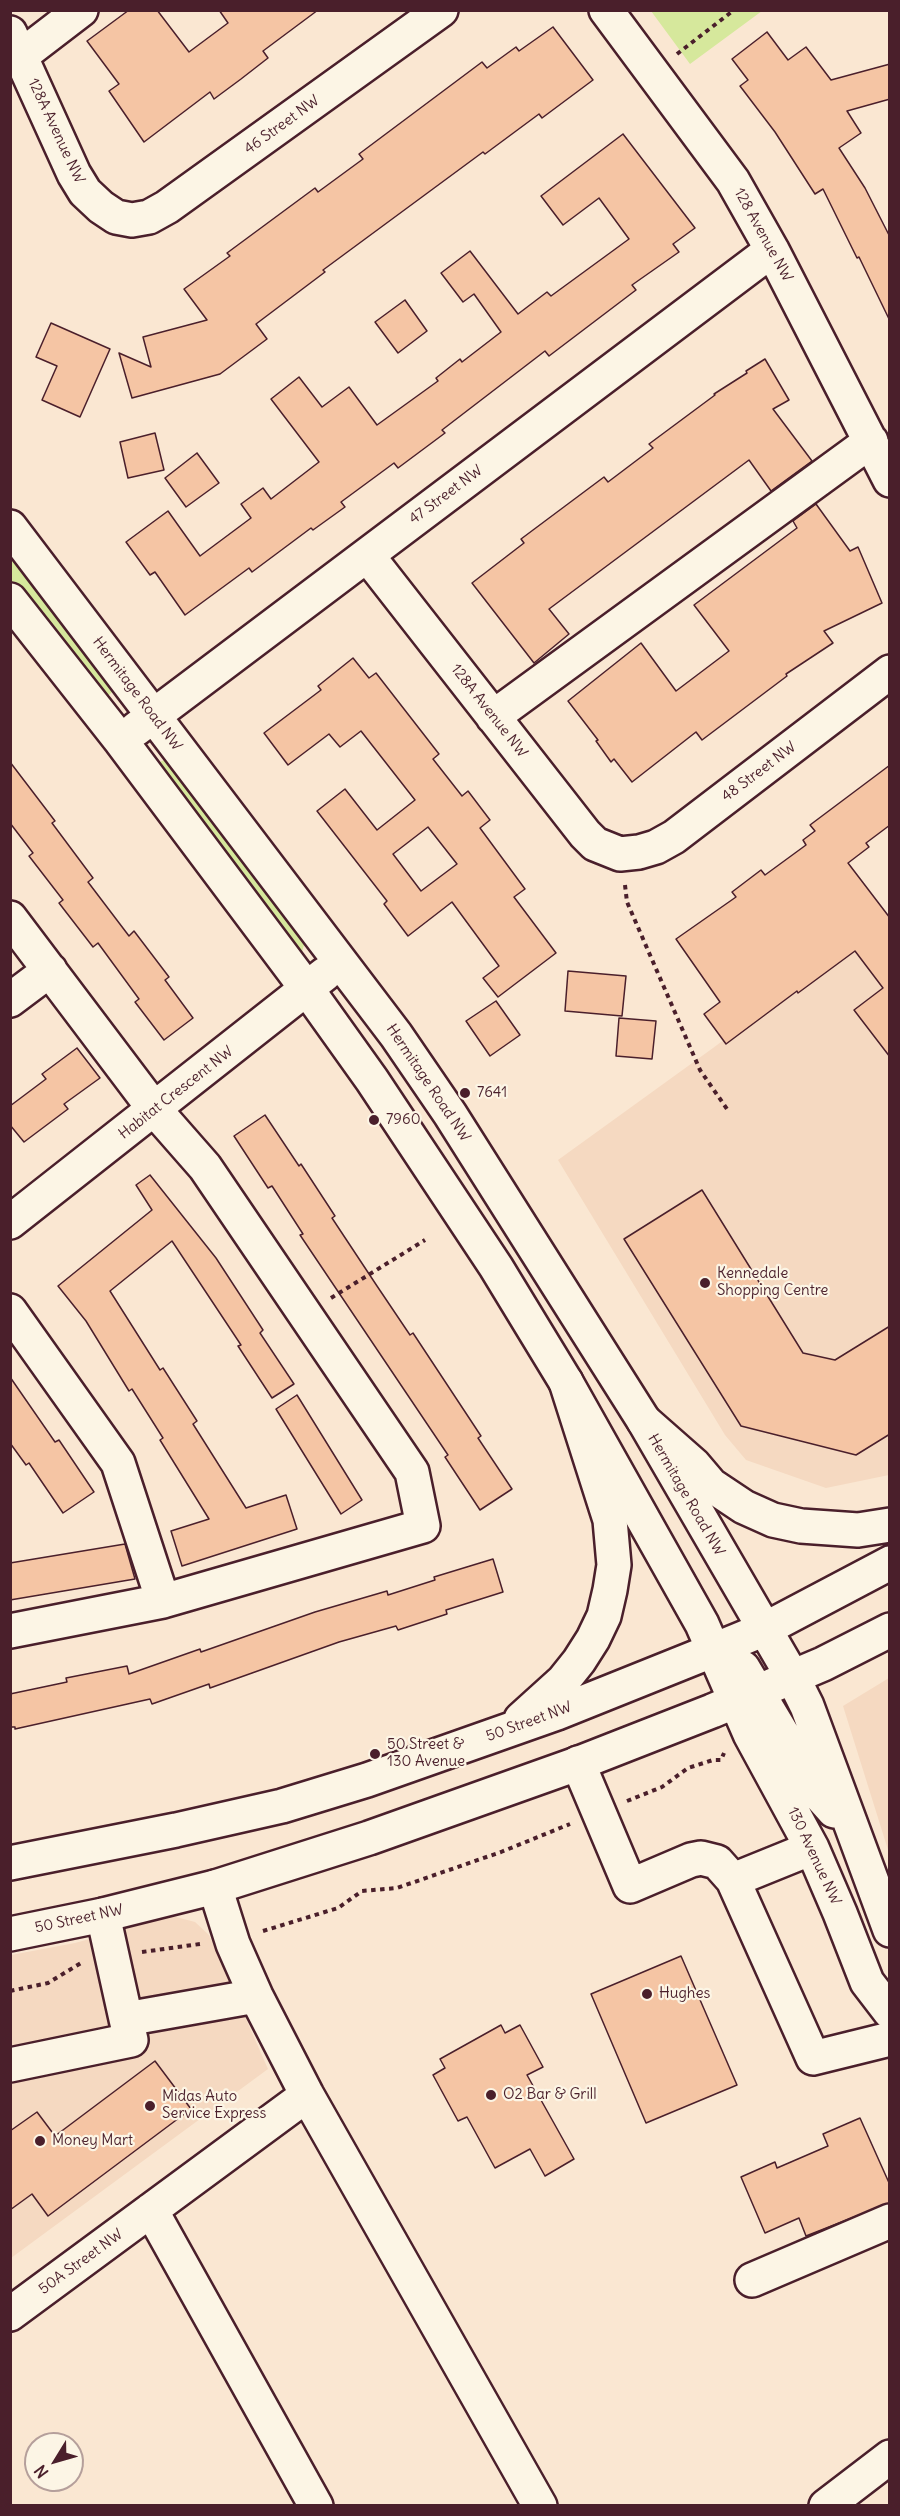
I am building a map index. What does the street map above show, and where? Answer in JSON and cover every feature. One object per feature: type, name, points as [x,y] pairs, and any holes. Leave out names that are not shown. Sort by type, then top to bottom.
[{"type":"street","points":[[16,44],[81,10]]},
{"type":"street","name":"46 Street NW","points":[[116,217],[132,220],[149,217],[167,207],[441,10]]},
{"type":"street","name":"128 Avenue NW","points":[[606,10],[733,181],[772,250],[890,480]]},
{"type":"street","name":"128A Avenue NW","points":[[16,44],[74,174],[85,192],[116,217]]},
{"type":"street","name":"47 Street NW","points":[[121,741],[772,250]]},
{"type":"street","points":[[494,717],[871,441]]},
{"type":"street","name":"Hermitage Road NW","points":[[10,527],[396,1035],[450,1114],[644,1421],[792,1676]]},
{"type":"street","name":"128A Avenue NW","points":[[367,555],[585,834],[595,844],[620,854]]},
{"type":"street","points":[[10,600],[121,741],[307,989],[434,1172],[566,1382],[702,1624],[714,1650],[817,1792],[854,1835]]},
{"type":"street","name":"48 Street NW","points":[[620,854],[647,849],[674,837],[890,672]]},
{"type":"street","points":[[10,918],[155,1110],[205,1167],[305,1314],[412,1472],[423,1526],[163,1601],[10,1631]]},
{"type":"street","name":"Habitat Crescent NW","points":[[10,1222],[340,962]]},
{"type":"street","points":[[10,1000],[50,970]]},
{"type":"street","points":[[10,1311],[118,1463],[163,1601]]},
{"type":"street","points":[[503,1732],[563,1681],[579,1661],[604,1616],[610,1590],[614,1554],[610,1520],[566,1382]]},
{"type":"street","points":[[644,1421],[694,1465],[711,1485],[744,1507],[773,1520],[801,1526],[858,1530],[890,1525]]},
{"type":"street","name":"50 Street NW","points":[[10,1863],[282,1806],[367,1780],[503,1732],[765,1629],[890,1563]]},
{"type":"street","name":"50 Street NW","points":[[10,1934],[103,1915],[215,1887],[369,1838],[578,1763],[746,1696],[823,1664],[890,1630]]},
{"type":"street","points":[[792,1676],[807,1706],[890,1930]]},
{"type":"street","name":"130 Avenue NW","points":[[746,1696],[840,1913],[867,1982],[890,2012]]},
{"type":"street","points":[[578,1763],[630,1886],[691,1860],[701,1858],[717,1862],[733,1880],[813,2058],[890,2039]]},
{"type":"street","points":[[733,1880],[812,1848]]},
{"type":"street","points":[[215,1887],[232,1940],[256,1996],[307,2095],[540,2505]]},
{"type":"street","points":[[10,2065],[131,2040],[103,1915]]},
{"type":"street","points":[[126,2019],[256,1996]]},
{"type":"street","name":"50A Street NW","points":[[10,2314],[307,2095]]},
{"type":"street","points":[[151,2210],[316,2505]]},
{"type":"street","points":[[752,2280],[890,2221]]},
{"type":"street","points":[[826,2505],[890,2457]]},
{"type":"path","points":[[652,72],[734,10]]},
{"type":"path","points":[[620,854],[627,903],[700,1070],[727,1109]]},
{"type":"path","points":[[305,1314],[425,1240]]},
{"type":"path","points":[[10,1991],[40,1986],[79,1964],[112,1956],[232,1940],[338,1908],[362,1891],[391,1890],[408,1885],[501,1852],[662,1787],[688,1768],[707,1761],[721,1760],[727,1744]]},
{"type":"shaded area","points":[[889,916],[889,1475],[826,1488],[746,1460],[725,1435],[558,1160],[713,1048]]},
{"type":"shaded area","points":[[889,1678],[889,1853],[843,1706]]},
{"type":"shaded area","points":[[172,1916],[195,1922],[209,1935],[268,2069],[11,2258],[11,1955],[75,1943]]},
{"type":"green space","points":[[651,11],[762,11],[690,64]]},
{"type":"green space","points":[[10,551],[117,687],[108,696],[88,679],[11,581]]},
{"type":"green space","points":[[170,757],[299,929],[304,945],[299,954],[169,783],[160,762]]},
{"type":"building","points":[[129,10],[157,10],[189,52],[228,23],[219,10],[318,10],[263,51],[268,58],[241,79],[214,99],[210,92],[144,142],[109,91],[119,84],[87,41]]},
{"type":"building","points":[[553,27],[593,80],[542,118],[539,114],[485,154],[483,152],[323,270],[325,272],[256,324],[267,339],[220,374],[132,398],[119,353],[151,367],[143,337],[207,320],[184,289],[230,256],[227,253],[315,188],[318,192],[363,159],[359,154],[482,62],[487,68],[516,47],[519,51]]},
{"type":"building","points":[[767,32],[788,60],[806,47],[831,80],[890,64],[890,99],[847,111],[861,133],[839,148],[865,188],[890,237],[890,321],[823,189],[815,194],[775,132],[740,86],[748,80],[732,59]]},
{"type":"building","points":[[623,134],[695,228],[673,244],[679,252],[632,285],[636,290],[549,356],[545,351],[442,430],[445,433],[398,468],[394,463],[341,502],[345,507],[313,530],[311,528],[252,572],[249,568],[185,615],[155,572],[150,575],[126,542],[168,511],[200,556],[251,518],[241,504],[263,488],[271,499],[319,462],[271,399],[299,377],[322,407],[349,387],[377,425],[438,381],[436,378],[460,359],[462,362],[501,332],[474,294],[463,302],[441,273],[470,251],[518,314],[547,292],[551,296],[629,239],[599,198],[563,225],[541,196]]},
{"type":"building","points":[[405,300],[427,331],[398,353],[375,322]]},
{"type":"building","points":[[51,323],[110,349],[80,417],[42,400],[57,366],[36,357]]},
{"type":"building","points":[[765,359],[789,400],[773,409],[812,461],[771,491],[749,460],[549,609],[569,634],[534,663],[472,583],[524,543],[521,539],[604,477],[608,482],[653,448],[649,444],[714,394]]},
{"type":"building","points":[[155,433],[164,470],[128,478],[120,442]]},
{"type":"building","points":[[197,453],[219,483],[186,507],[165,478]]},
{"type":"building","points":[[816,504],[850,551],[858,547],[882,603],[824,631],[833,643],[786,674],[787,676],[702,740],[696,732],[632,782],[614,759],[611,762],[596,741],[598,740],[568,701],[641,643],[676,691],[729,651],[694,605],[797,528],[793,521]]},
{"type":"building","points":[[353,658],[369,678],[376,673],[439,754],[433,759],[462,796],[468,791],[490,820],[480,828],[525,889],[514,897],[556,953],[498,997],[483,978],[499,966],[452,902],[408,936],[384,904],[387,901],[317,811],[345,789],[377,830],[415,800],[361,731],[340,747],[329,734],[288,765],[264,733],[321,690],[318,686]],"holes":[[[428,827],[457,864],[421,891],[393,854]]]},
{"type":"building","points":[[10,762],[55,821],[52,823],[93,878],[88,882],[129,936],[134,931],[169,977],[165,980],[193,1018],[164,1040],[135,1002],[139,999],[98,943],[93,947],[59,903],[63,900],[29,856],[33,853],[10,823]]},
{"type":"building","points":[[890,765],[890,825],[866,843],[869,847],[848,863],[890,918],[890,1057],[854,1010],[883,988],[855,951],[726,1044],[704,1014],[720,1002],[676,939],[736,897],[732,892],[761,870],[765,875],[806,845],[803,840],[815,831],[810,825]]},
{"type":"building","points":[[568,971],[626,976],[622,1016],[565,1011]]},
{"type":"building","points":[[496,1001],[520,1035],[490,1056],[466,1021]]},
{"type":"building","points":[[619,1018],[656,1021],[652,1059],[616,1056]]},
{"type":"building","points":[[77,1048],[100,1078],[64,1104],[68,1109],[24,1142],[10,1125],[10,1106],[46,1079],[42,1074]]},
{"type":"building","points":[[265,1115],[299,1166],[301,1164],[335,1216],[332,1218],[410,1335],[413,1333],[481,1436],[478,1438],[512,1489],[480,1510],[445,1457],[448,1455],[300,1235],[303,1234],[272,1186],[268,1188],[234,1136]]},
{"type":"building","points":[[150,1175],[216,1258],[263,1330],[260,1333],[294,1384],[272,1398],[238,1346],[241,1345],[172,1241],[110,1291],[160,1370],[163,1368],[197,1421],[193,1424],[246,1508],[286,1495],[297,1529],[182,1566],[171,1531],[209,1519],[160,1440],[163,1438],[132,1389],[129,1391],[86,1321],[58,1286],[152,1210],[136,1185]]},
{"type":"building","name":"Kennedale Shopping Centre","points":[[702,1190],[803,1353],[835,1360],[890,1326],[890,1434],[856,1455],[741,1426],[624,1239]]},
{"type":"building","points":[[10,1377],[55,1442],[59,1440],[94,1492],[63,1513],[29,1463],[26,1465],[10,1443]]},
{"type":"building","points":[[297,1395],[362,1500],[341,1514],[276,1409]]},
{"type":"building","points":[[125,1544],[135,1579],[10,1600],[10,1563]]},
{"type":"building","points":[[493,1559],[503,1592],[446,1610],[447,1614],[398,1630],[396,1626],[339,1642],[210,1688],[209,1684],[152,1704],[150,1699],[15,1729],[15,1727],[10,1727],[10,1694],[67,1682],[66,1678],[127,1666],[129,1674],[200,1649],[201,1652],[315,1612],[387,1591],[388,1595],[435,1580],[434,1577]]},
{"type":"building","points":[[681,1956],[737,2085],[646,2123],[591,1994]]},
{"type":"building","name":"O2 Bar & Grill","points":[[501,2025],[505,2033],[520,2025],[543,2067],[527,2075],[574,2159],[545,2176],[530,2149],[495,2168],[467,2117],[458,2121],[433,2075],[445,2068],[440,2059]]},
{"type":"building","points":[[155,2061],[191,2109],[48,2216],[32,2194],[10,2210],[10,2131],[37,2112],[55,2136]]},
{"type":"building","points":[[860,2118],[890,2185],[890,2203],[806,2236],[799,2218],[765,2233],[741,2177],[775,2162],[777,2168],[828,2146],[823,2134]]},
{"type":"place","name":"7641","points":[[465,1093]]},
{"type":"place","name":"7960","points":[[374,1120]]},
{"type":"place","name":"Kennedale Shopping Centre","points":[[705,1283]]},
{"type":"place","name":"50 Street & 130 Avenue","points":[[375,1754]]},
{"type":"place","name":"Hughes","points":[[647,1994]]},
{"type":"place","name":"O2 Bar & Grill","points":[[491,2095]]},
{"type":"place","name":"Midas Auto Service Express","points":[[150,2106]]},
{"type":"place","name":"Money Mart","points":[[40,2141]]}]
